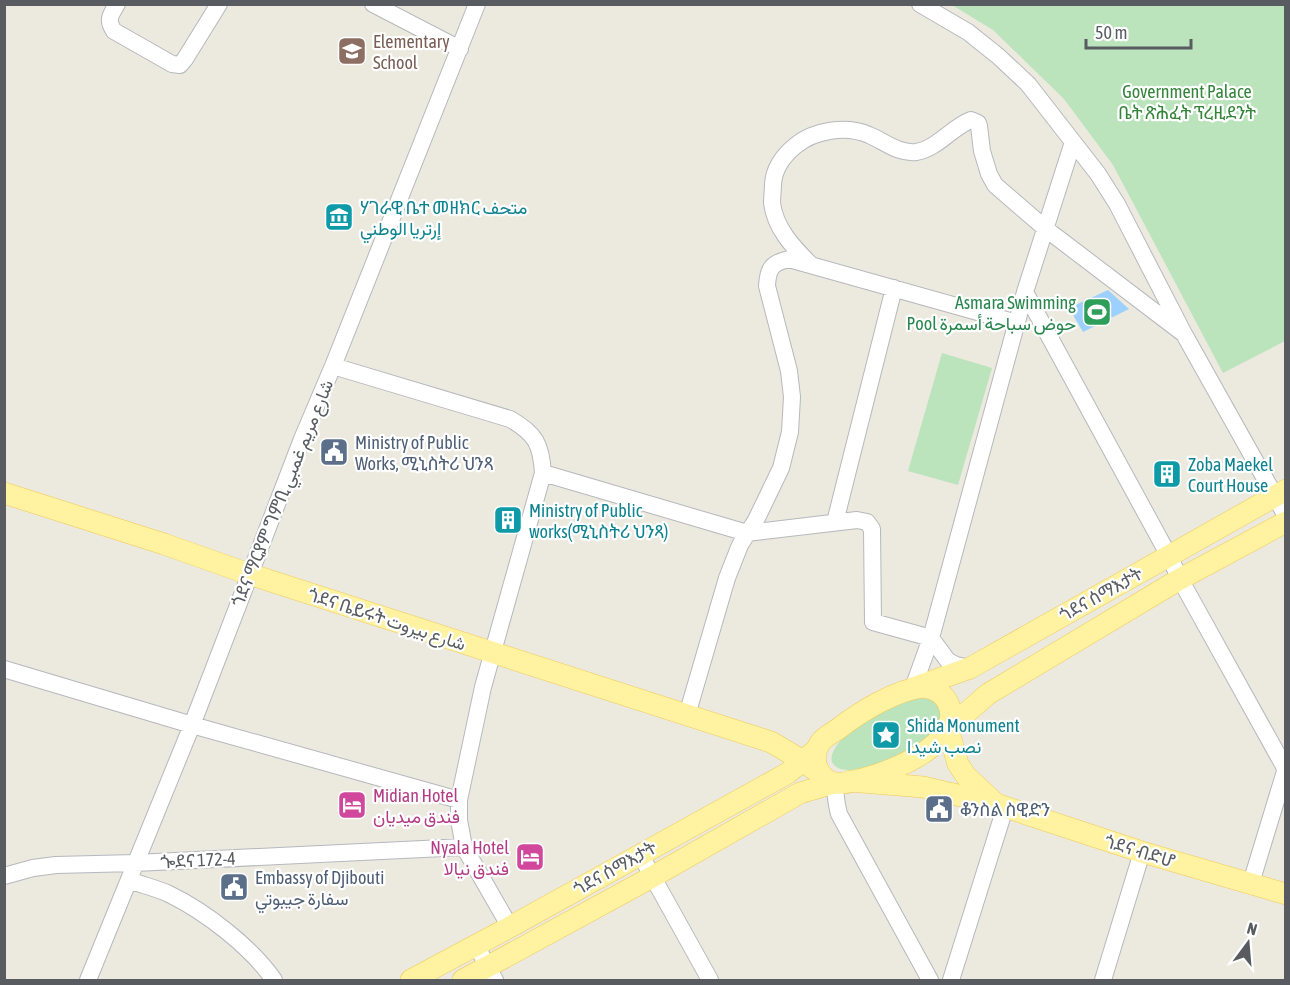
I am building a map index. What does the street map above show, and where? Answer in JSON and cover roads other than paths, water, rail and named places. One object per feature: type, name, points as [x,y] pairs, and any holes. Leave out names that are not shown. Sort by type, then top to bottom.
[{"type":"main road","name":"ጎደና ቤይሩት شارع بيروت","points":[[4,493],[771,742]]},
{"type":"main road","name":"ጎደና ሰማእታት","points":[[411,981],[788,772],[860,712],[913,688],[970,668],[1280,493]]},
{"type":"main road","name":"ጎደና ሰማእታት","points":[[463,981],[491,974],[652,877],[800,793],[835,779],[879,774],[901,766],[923,753],[988,694],[1180,579],[1286,522]]},
{"type":"main road","points":[[913,688],[933,689],[945,698],[951,720],[948,729],[958,764],[966,776],[1000,806]]},
{"type":"main road","points":[[771,742],[794,743],[815,749]]},
{"type":"main road","points":[[771,742],[815,749]]},
{"type":"main road","points":[[815,749],[816,766],[835,779]]},
{"type":"main road","name":"ጎደና ብድሆ","points":[[835,779],[922,787],[1000,806],[1142,852],[1286,894]]},
{"type":"street","points":[[117,4],[110,17],[110,25],[114,31],[172,64],[180,65],[219,4]]},
{"type":"street","points":[[373,4],[460,49]]},
{"type":"street","name":"ጎደና ማርያም ግምቢ شارع مريم غمبي","points":[[88,981],[192,725],[298,449],[477,4]]},
{"type":"street","points":[[920,4],[968,32],[1028,84],[1098,174],[1184,334],[1280,493],[1286,516]]},
{"type":"street","points":[[810,264],[792,246],[780,227],[772,204],[773,179],[782,157],[800,142],[820,133],[846,130],[868,134],[901,151],[915,152],[929,147],[971,120],[979,126],[985,164],[995,185],[1046,230],[1184,334]]},
{"type":"street","points":[[913,688],[931,638],[1025,292],[1073,142]]},
{"type":"street","points":[[687,715],[727,578],[740,544],[763,507],[781,468],[790,432],[792,397],[789,371],[766,286],[767,274],[772,266],[789,259],[1017,323]]},
{"type":"street","points":[[835,522],[894,288]]},
{"type":"street","points":[[1025,292],[1285,768],[1251,883]]},
{"type":"street","points":[[333,366],[510,419],[531,434],[538,444],[543,473],[483,687],[459,800],[459,820],[464,848],[510,927]]},
{"type":"street","points":[[543,473],[747,532],[857,520],[867,522],[872,529],[873,622],[931,638],[948,661],[970,668]]},
{"type":"street","points":[[4,669],[459,800]]},
{"type":"street","points":[[835,779],[839,814],[930,981]]},
{"type":"street","points":[[951,981],[1000,806]]},
{"type":"street","name":"ጐደና 172-4","points":[[4,876],[33,868],[56,865],[464,848]]},
{"type":"street","points":[[1103,981],[1142,852]]},
{"type":"street","points":[[640,854],[710,981]]},
{"type":"street","points":[[129,880],[168,894],[203,915],[243,945],[274,981]]},
{"type":"street","points":[[476,945],[491,974]]},
{"type":"water","name":"Asmara Swimming Pool حوض سباحة أسمرة","points":[[1108,290],[1129,309],[1083,332],[1069,308]]},
{"type":"place","name":"Elementary School","points":[[352,51]]},
{"type":"place","name":"ሃገራዊ ቤተ መዘክር متحف إرتريا الوطني","points":[[339,217]]},
{"type":"place","name":"Asmara Swimming Pool حوض سباحة أسمرة","points":[[1097,312]]},
{"type":"place","name":"Ministry of Public Works, ሚኒስትሪ ህንጻ","points":[[334,452]]},
{"type":"place","name":"Zoba Maekel Court House","points":[[1167,474]]},
{"type":"place","name":"Ministry of Public works(ሚኒስትሪ ህንጻ)","points":[[508,520]]},
{"type":"place","name":"Shida Monument نصب شيدا","points":[[886,735]]},
{"type":"place","name":"Midian Hotel فندق ميديان","points":[[352,805]]},
{"type":"place","name":"ቆንስል ስዊድን","points":[[939,809]]},
{"type":"place","name":"Nyala Hotel فندق نيالا","points":[[530,857]]},
{"type":"place","name":"Embassy of Djibouti سفارة جيبوتي","points":[[234,887]]},
{"type":"park label","name":"Government Palace ቤት ጽሕፈት ፕረዚደንት","points":[[1187,101]]}]
